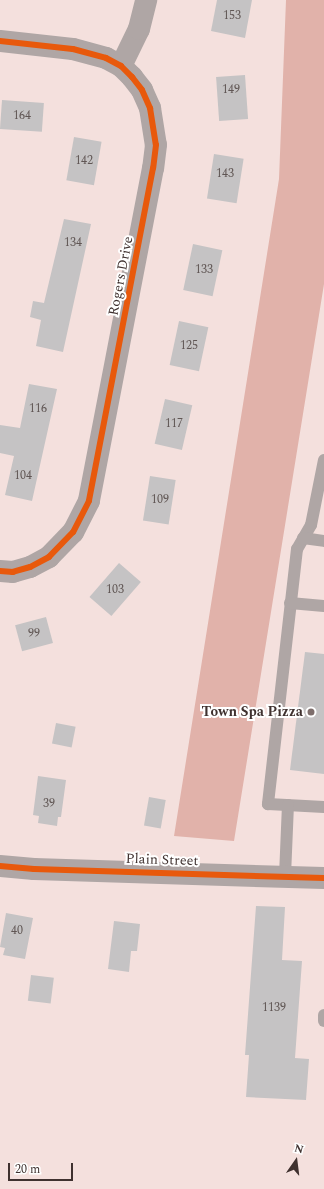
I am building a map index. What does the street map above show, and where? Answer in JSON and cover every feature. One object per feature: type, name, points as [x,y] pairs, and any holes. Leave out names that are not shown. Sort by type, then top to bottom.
[{"type":"street","points":[[121,66],[139,29],[146,0]]},
{"type":"street","name":"Rogers Drive","points":[[0,41],[73,49],[106,58],[121,66],[142,90],[150,108],[156,145],[153,168],[93,485],[82,518],[74,532],[49,557],[30,567],[12,572],[0,571]]},
{"type":"street","name":"Plain Street","points":[[0,866],[42,869],[324,878]]},
{"type":"lane","points":[[324,460],[311,525],[297,549],[268,804],[324,807]]},
{"type":"lane","points":[[303,538],[324,541]]},
{"type":"lane","points":[[290,603],[324,606]]},
{"type":"lane","points":[[285,876],[288,805]]},
{"type":"lane","points":[[324,1015],[324,1021]]},
{"type":"shaded area","points":[[286,0],[324,0],[324,284],[234,841],[174,836],[279,179]]},
{"type":"building","points":[[217,0],[252,0],[245,38],[211,31]]},
{"type":"building","points":[[245,75],[248,119],[219,121],[216,77]]},
{"type":"building","points":[[2,100],[44,103],[42,132],[0,129]]},
{"type":"building","points":[[74,137],[102,142],[94,185],[66,180]]},
{"type":"building","points":[[214,154],[244,159],[237,203],[207,198]]},
{"type":"building","points":[[64,219],[91,224],[63,352],[36,346],[41,320],[30,317],[33,301],[44,303]]},
{"type":"building","points":[[193,244],[222,250],[213,296],[183,290]]},
{"type":"building","points":[[179,321],[208,327],[199,371],[170,365]]},
{"type":"building","points":[[29,384],[57,389],[32,501],[5,495],[14,456],[0,453],[0,425],[20,428]]},
{"type":"building","points":[[165,399],[192,405],[182,450],[155,444]]},
{"type":"building","points":[[150,476],[176,480],[169,525],[143,520]]},
{"type":"building","points":[[119,563],[141,582],[111,616],[89,597]]},
{"type":"building","points":[[46,617],[53,643],[22,651],[15,625]]},
{"type":"building","name":"Town Spa Pizza","points":[[305,652],[324,654],[324,774],[290,770]]},
{"type":"building","points":[[56,723],[76,727],[72,747],[52,744]]},
{"type":"building","points":[[38,776],[66,780],[61,817],[58,817],[57,826],[38,823],[39,816],[33,815]]},
{"type":"building","points":[[149,797],[166,800],[161,829],[144,826]]},
{"type":"building","points":[[256,906],[285,907],[282,960],[302,961],[295,1058],[309,1059],[306,1100],[246,1097],[249,1055],[245,1055]]},
{"type":"building","points":[[6,913],[33,918],[25,959],[3,955],[5,948],[0,947]]},
{"type":"building","points":[[114,921],[140,924],[137,951],[131,951],[129,972],[108,969]]},
{"type":"building","points":[[31,975],[54,978],[51,1004],[28,1001]]},
{"type":"cycle path","points":[[0,41],[73,49],[106,58],[121,66],[142,90],[150,108],[156,145],[153,168],[89,501],[73,532],[49,557],[30,567],[13,572],[0,571]]},
{"type":"cycle path","points":[[0,866],[34,869],[324,878]]},
{"type":"place","name":"Town Spa Pizza","points":[[311,712]]}]
